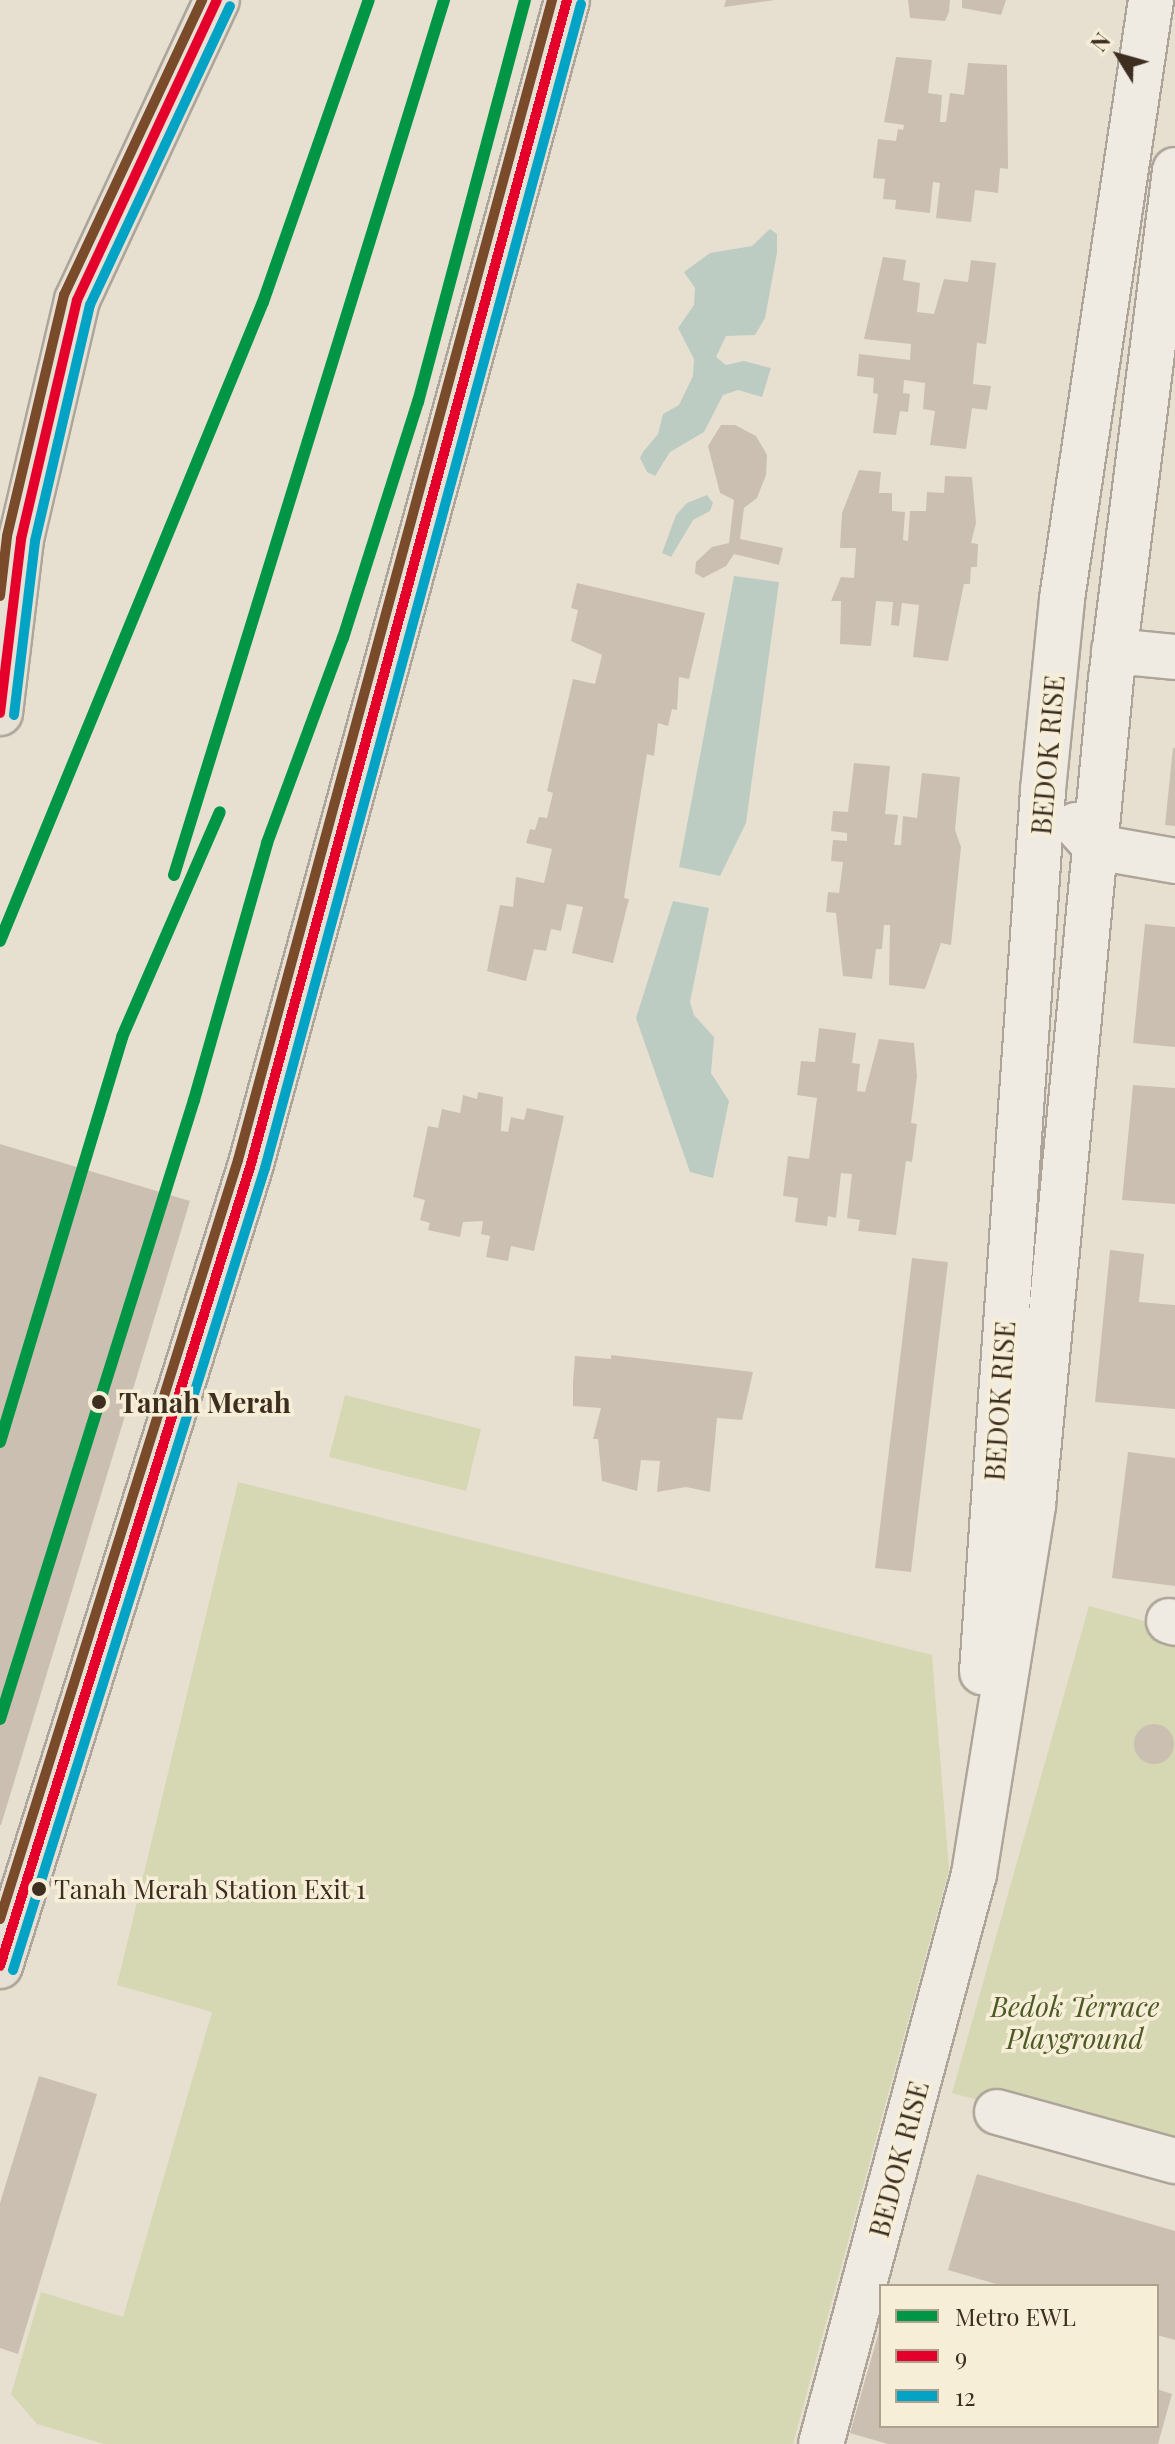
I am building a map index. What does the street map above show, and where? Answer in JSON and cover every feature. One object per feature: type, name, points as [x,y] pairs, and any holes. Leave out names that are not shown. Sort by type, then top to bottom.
[{"type":"main road","points":[[0,713],[21,539],[77,300],[217,0]]},
{"type":"main road","points":[[0,1966],[251,1164],[567,0]]},
{"type":"street","name":"BEDOK RISE","points":[[974,1874],[991,1515],[1043,790],[1062,599],[1151,0]]},
{"type":"street","name":"BEDOK RISE","points":[[821,2444],[974,1874],[1036,1475],[1114,651],[1175,170]]},
{"type":"street","points":[[1114,651],[1175,657]]},
{"type":"street","points":[[1043,790],[1096,847],[1175,861]]},
{"type":"street","name":"BEDOK RISE","points":[[991,1515],[1018,1507],[1036,1475]]},
{"type":"street","points":[[997,2112],[1175,2161]]},
{"type":"green space","points":[[345,1395],[481,1429],[466,1491],[329,1457]]},
{"type":"green space","points":[[238,1482],[932,1655],[949,1870],[793,2444],[104,2444],[37,2424],[11,2394],[41,2292],[123,2317],[212,2012],[117,1985]]},
{"type":"green space","name":"Bedok Terrace Playground","points":[[1089,1606],[1175,1629],[1175,2154],[952,2093]]},
{"type":"shaded area","points":[[770,229],[777,234],[777,253],[765,318],[755,335],[726,336],[716,357],[726,365],[744,361],[771,368],[762,397],[738,390],[723,395],[704,432],[670,452],[655,476],[647,472],[640,458],[658,434],[663,414],[679,405],[693,376],[694,359],[678,328],[694,305],[695,288],[684,272],[710,253],[752,246]]},
{"type":"shaded area","points":[[707,495],[713,503],[710,511],[693,520],[671,557],[662,553],[676,515],[687,503]]},
{"type":"shaded area","points":[[734,576],[779,582],[746,823],[720,876],[679,867]]},
{"type":"shaded area","points":[[673,901],[709,908],[690,1002],[694,1015],[714,1037],[711,1073],[729,1101],[713,1178],[690,1172],[636,1018]]},
{"type":"building","points":[[726,0],[775,0],[724,7]]},
{"type":"building","points":[[908,0],[950,0],[949,12],[945,21],[910,18]]},
{"type":"building","points":[[962,0],[1006,0],[1001,15],[962,8]]},
{"type":"building","points":[[896,57],[932,60],[928,93],[942,95],[940,122],[946,122],[950,93],[964,95],[968,63],[1007,65],[1008,169],[1000,168],[998,193],[975,190],[971,222],[936,218],[940,183],[933,182],[930,213],[895,209],[896,200],[883,199],[885,179],[873,178],[878,139],[896,141],[898,129],[903,130],[904,125],[884,122]]},
{"type":"building","points":[[883,257],[906,260],[903,280],[920,283],[917,312],[934,314],[944,279],[968,282],[971,260],[996,263],[986,344],[977,343],[973,384],[991,386],[987,410],[972,408],[966,449],[930,445],[935,411],[923,409],[925,383],[904,380],[903,393],[910,394],[908,412],[900,411],[896,435],[873,433],[878,394],[873,393],[874,378],[857,376],[859,354],[910,360],[911,344],[864,339]]},
{"type":"building","points":[[721,425],[735,425],[756,436],[767,455],[766,475],[757,498],[744,508],[740,539],[783,548],[779,565],[734,554],[726,566],[703,578],[695,573],[696,562],[712,547],[729,543],[734,500],[720,493],[708,446]]},
{"type":"building","points":[[859,470],[881,472],[879,493],[892,493],[892,511],[905,512],[903,540],[908,541],[910,511],[926,511],[927,492],[944,493],[945,476],[972,477],[976,523],[971,543],[978,544],[977,567],[971,567],[970,584],[964,584],[948,661],[913,657],[919,605],[902,603],[899,626],[891,625],[893,602],[876,601],[871,646],[840,644],[841,601],[831,601],[841,577],[854,578],[856,548],[840,548],[842,513]]},
{"type":"building","points":[[577,583],[705,613],[689,679],[679,677],[677,710],[672,709],[668,726],[658,723],[654,756],[647,754],[624,898],[629,899],[613,963],[572,953],[583,907],[567,904],[561,931],[551,929],[546,951],[534,949],[526,981],[487,971],[500,905],[513,907],[516,877],[544,883],[552,849],[526,843],[530,829],[535,830],[539,817],[547,818],[553,793],[547,791],[573,679],[595,684],[602,655],[571,641],[578,610],[571,608]]},
{"type":"building","points":[[1175,748],[1175,826],[1165,825]]},
{"type":"building","points":[[854,763],[890,766],[885,814],[898,815],[894,845],[901,845],[903,816],[917,818],[922,773],[960,777],[955,830],[961,847],[951,945],[941,943],[925,989],[889,985],[890,925],[884,925],[882,949],[876,949],[872,979],[843,976],[836,913],[826,912],[828,892],[839,893],[843,862],[831,861],[833,840],[847,841],[847,833],[831,831],[833,811],[848,812]]},
{"type":"building","points":[[1145,924],[1175,927],[1175,1047],[1133,1043]]},
{"type":"building","points":[[819,1028],[856,1033],[852,1063],[860,1064],[857,1091],[865,1092],[879,1039],[914,1043],[917,1076],[911,1123],[917,1124],[912,1162],[906,1161],[896,1235],[858,1231],[860,1220],[847,1218],[852,1174],[841,1173],[836,1218],[828,1216],[827,1226],[795,1222],[798,1198],[783,1196],[788,1156],[809,1159],[817,1098],[797,1095],[801,1061],[815,1062]]},
{"type":"building","points":[[1133,1085],[1175,1088],[1175,1204],[1122,1200]]},
{"type":"building","points":[[478,1092],[503,1097],[501,1131],[508,1132],[511,1117],[524,1120],[527,1108],[564,1116],[534,1251],[511,1246],[508,1261],[486,1257],[490,1236],[481,1234],[483,1221],[463,1222],[460,1237],[428,1230],[430,1223],[420,1220],[425,1200],[413,1197],[428,1126],[438,1128],[442,1109],[460,1113],[463,1095],[477,1099]]},
{"type":"building","name":"Tanah Merah","points":[[0,1144],[190,1201],[1,1825],[0,1825]]},
{"type":"building","points":[[1110,1250],[1144,1254],[1139,1302],[1175,1305],[1175,1409],[1095,1402]]},
{"type":"building","points":[[912,1258],[948,1262],[911,1572],[875,1568]]},
{"type":"building","points":[[611,1355],[753,1372],[742,1420],[717,1418],[710,1492],[686,1487],[657,1492],[660,1461],[641,1460],[637,1491],[602,1481],[598,1439],[593,1439],[601,1408],[573,1406],[573,1382],[575,1356],[611,1359]]},
{"type":"building","points":[[1128,1452],[1175,1458],[1175,1586],[1112,1578]]},
{"type":"building","points":[[1154,1724],[1168,1730],[1174,1744],[1168,1758],[1154,1764],[1140,1758],[1134,1744],[1140,1730]]},
{"type":"building","points":[[39,2076],[97,2094],[18,2354],[0,2348],[0,2203]]},
{"type":"building","points":[[977,2174],[1175,2231],[1175,2340],[1159,2336],[1159,2284],[996,2284],[948,2270]]},
{"type":"building","points":[[879,2332],[879,2428],[1159,2428],[1159,2390],[1172,2394],[1158,2444],[888,2444],[850,2433]]},
{"type":"metro line","name":"EWL","points":[[0,941],[263,302],[369,0]]},
{"type":"metro line","name":"EWL","points":[[174,875],[444,0]]},
{"type":"metro line","name":"EWL","points":[[0,1719],[194,1100],[267,843],[343,638],[418,402],[525,0]]},
{"type":"metro line","name":"EWL","points":[[0,1442],[122,1037],[220,812]]},
{"type":"transit line","points":[[0,596],[7,536],[64,295],[202,0]]},
{"type":"transit line","name":"9","points":[[0,713],[21,539],[77,300],[217,0]]},
{"type":"transit line","points":[[0,1919],[238,1160],[552,0]]},
{"type":"transit line","name":"9","points":[[0,1966],[251,1164],[567,0]]},
{"type":"transit line","name":"12","points":[[13,1970],[265,1168],[581,4]]},
{"type":"transit line","name":"12","points":[[14,715],[35,541],[90,305],[230,6]]},
{"type":"place","name":"Tanah Merah","points":[[99,1402]]},
{"type":"place","name":"Tanah Merah Station Exit 1","points":[[39,1889]]}]
